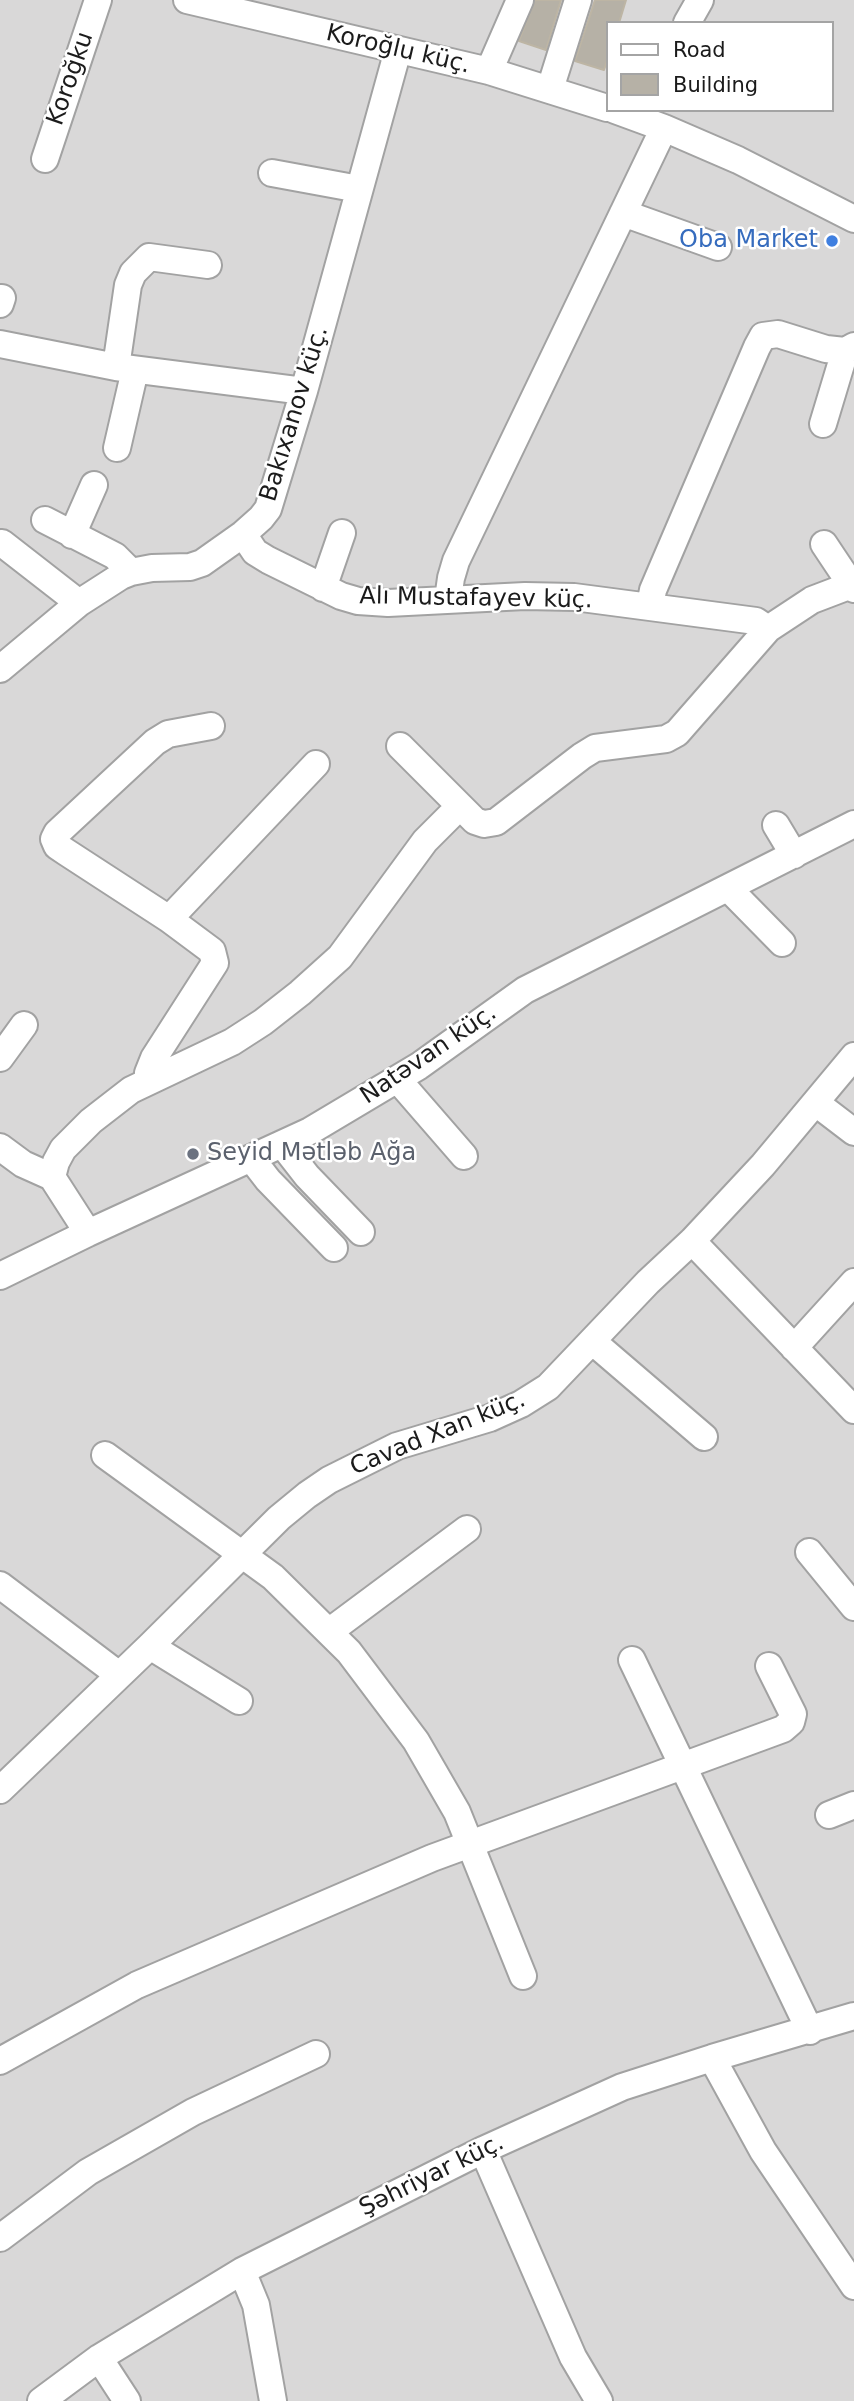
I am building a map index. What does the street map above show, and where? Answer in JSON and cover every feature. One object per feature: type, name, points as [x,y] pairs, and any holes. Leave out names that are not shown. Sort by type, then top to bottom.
[{"type":"street","name":"Koroğku","points":[[45,159],[98,0]]},
{"type":"street","points":[[489,71],[520,0]]},
{"type":"street","points":[[550,89],[578,0]]},
{"type":"street","points":[[688,21],[699,0]]},
{"type":"street","name":"Koroğlu küç.","points":[[201,2],[489,71],[606,108]]},
{"type":"street","name":"Bakıxanov küç.","points":[[0,669],[79,603],[131,572],[152,568],[190,567],[202,563],[243,534],[268,509],[304,391],[398,50]]},
{"type":"street","points":[[628,112],[738,160],[854,219]]},
{"type":"street","points":[[448,598],[456,561],[664,128]]},
{"type":"street","points":[[272,173],[359,189]]},
{"type":"street","points":[[623,213],[718,247]]},
{"type":"street","points":[[117,448],[126,368],[128,285],[133,273],[149,257],[208,265]]},
{"type":"street","points":[[650,606],[653,590],[763,337],[778,334],[826,349],[849,349],[823,424]]},
{"type":"street","points":[[0,344],[126,368],[304,391]]},
{"type":"street","points":[[72,535],[93,485]]},
{"type":"street","points":[[45,520],[115,556],[131,572]]},
{"type":"street","points":[[323,588],[342,533]]},
{"type":"street","name":"Alı Mustafayev küç.","points":[[243,534],[255,552],[323,588],[358,601],[388,603],[448,598],[574,597],[756,621],[768,629]]},
{"type":"street","points":[[2,543],[79,603]]},
{"type":"street","points":[[400,746],[475,821],[484,824],[496,822],[595,748],[666,739],[677,733],[768,629],[803,605],[853,586],[824,544]]},
{"type":"street","points":[[150,1079],[148,1073],[154,1058],[215,963],[212,951],[169,919],[66,852],[54,839],[57,832],[155,742],[168,734],[211,726]]},
{"type":"street","points":[[169,919],[316,764]]},
{"type":"street","points":[[52,1177],[63,1149],[110,1105],[150,1079],[232,1042],[263,1023],[340,957],[425,841],[460,806]]},
{"type":"street","name":"Natəvan küç.","points":[[0,1276],[310,1131],[398,1080],[525,990],[854,824]]},
{"type":"street","points":[[776,825],[794,855]]},
{"type":"street","points":[[728,888],[782,943]]},
{"type":"street","points":[[0,1058],[24,1025]]},
{"type":"street","name":"Cavad Xan küç.","points":[[0,1790],[279,1518],[330,1480],[397,1446],[490,1418],[521,1404],[548,1387],[763,1165],[854,1056]]},
{"type":"street","points":[[398,1080],[464,1156]]},
{"type":"street","points":[[816,1103],[854,1132]]},
{"type":"street","points":[[282,1144],[307,1176],[361,1232]]},
{"type":"street","points":[[0,1147],[23,1164],[52,1177],[88,1233]]},
{"type":"street","points":[[251,1158],[268,1180],[334,1248]]},
{"type":"street","points":[[692,1241],[854,1410]]},
{"type":"street","points":[[794,1348],[854,1282]]},
{"type":"street","points":[[592,1341],[704,1437]]},
{"type":"street","points":[[105,1455],[273,1577],[349,1652],[416,1741],[457,1812],[523,1976]]},
{"type":"street","points":[[330,1631],[467,1529]]},
{"type":"street","points":[[809,1552],[854,1607]]},
{"type":"street","points":[[0,1585],[119,1675]]},
{"type":"street","points":[[150,1646],[239,1701]]},
{"type":"street","points":[[632,1660],[810,2031]]},
{"type":"street","points":[[0,2061],[137,1985],[432,1858],[783,1729],[791,1722],[793,1714],[769,1666]]},
{"type":"street","points":[[829,1815],[854,1805]]},
{"type":"street","name":"Şəhriyar küç.","points":[[41,2401],[99,2358],[242,2271],[483,2150],[622,2087],[854,2016]]},
{"type":"street","points":[[0,2238],[88,2172],[193,2112],[316,2054]]},
{"type":"street","points":[[712,2058],[764,2151],[854,2286]]},
{"type":"street","points":[[483,2150],[573,2357],[599,2401]]},
{"type":"street","points":[[242,2271],[256,2305],[273,2401]]},
{"type":"street","points":[[99,2358],[127,2401]]},
{"type":"shaded area","points":[[0,0],[854,0],[854,2401],[0,2401]]},
{"type":"building","points":[[535,0],[561,0],[546,50],[519,41]]},
{"type":"building","points":[[595,0],[626,0],[620,21],[606,21],[604,70],[575,61]]},
{"type":"place","name":"Oba Market","points":[[832,241]]},
{"type":"place","name":"Seyid Mətləb Ağa","points":[[193,1154]]}]
